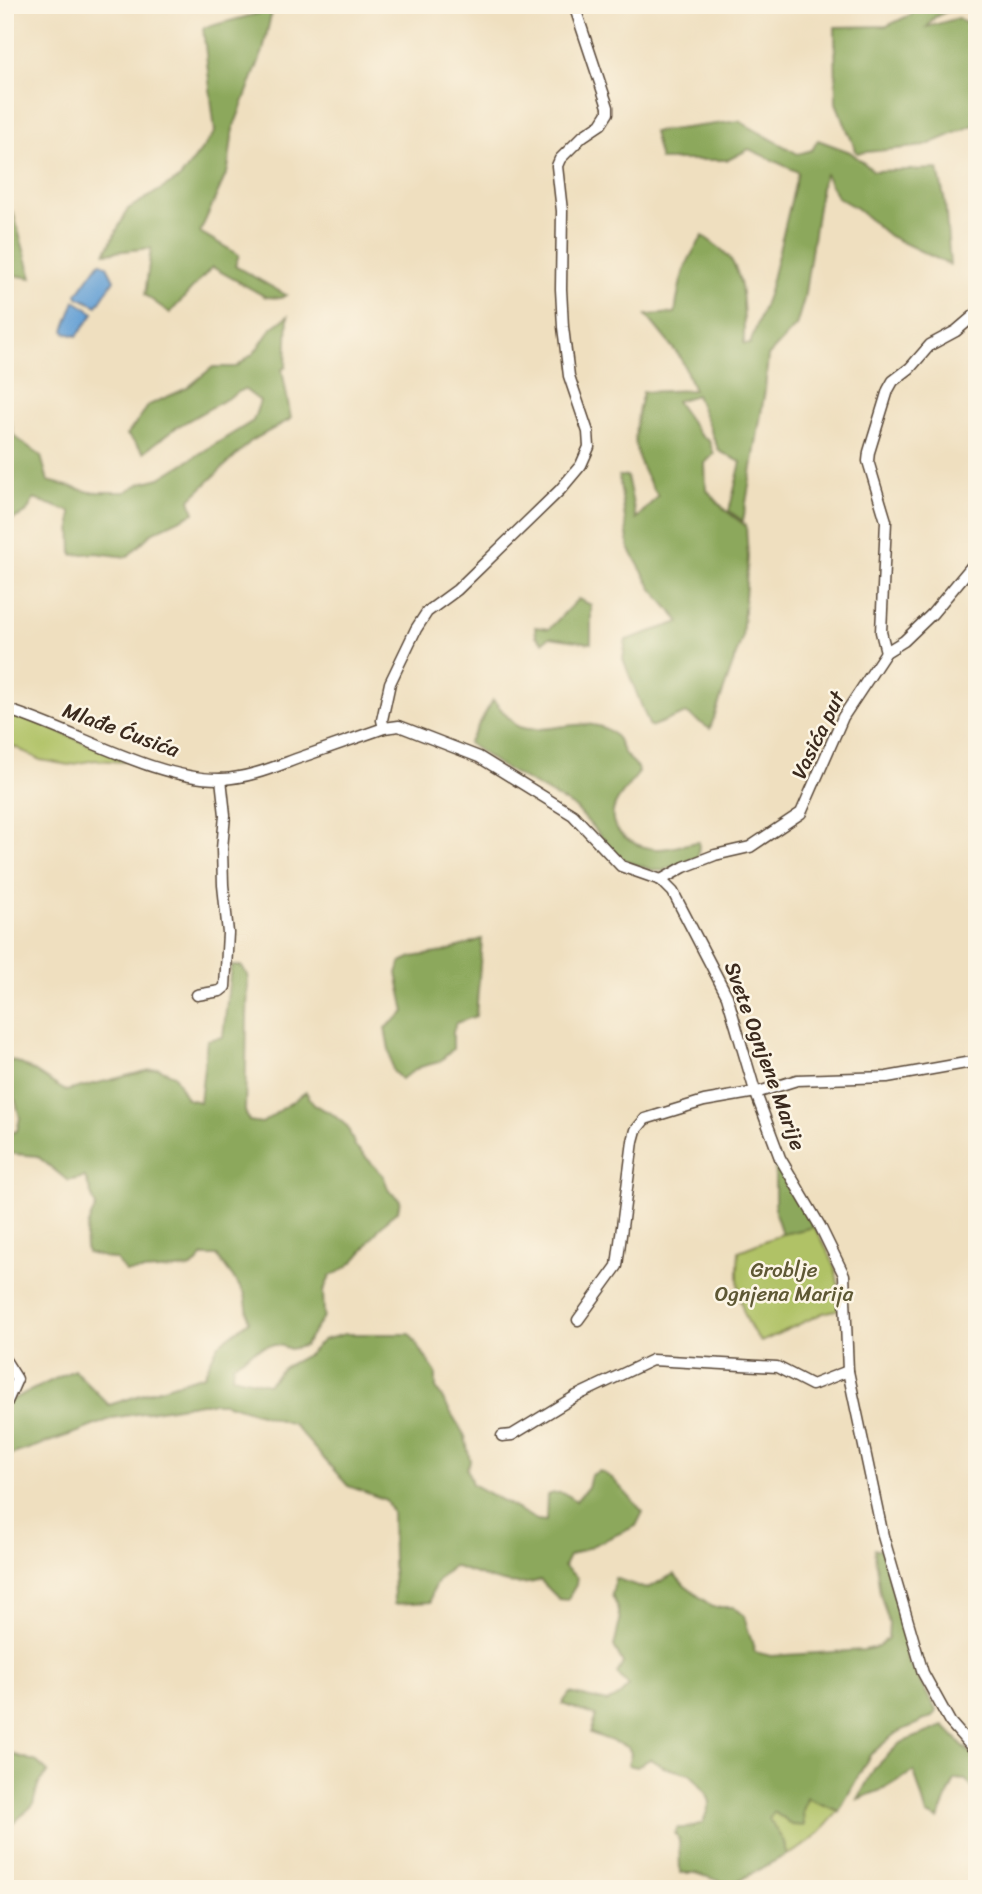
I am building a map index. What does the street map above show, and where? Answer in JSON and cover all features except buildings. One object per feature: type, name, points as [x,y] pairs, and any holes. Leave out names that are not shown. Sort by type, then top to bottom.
[{"type":"street","points":[[574,5],[608,107],[608,113],[601,124],[583,136],[560,159],[557,166],[562,211],[563,327],[569,376],[588,432],[589,447],[581,465],[560,490],[457,590],[427,612],[390,683],[382,720],[384,728],[399,726],[479,757],[573,815],[621,866],[661,880]]},
{"type":"street","points":[[886,652],[881,632],[886,521],[868,461],[869,452],[893,381],[910,368],[930,345],[956,331],[977,313]]},
{"type":"street","name":"Vasića put","points":[[661,880],[684,867],[715,855],[750,847],[801,813],[843,717],[886,652],[904,642],[932,614],[977,560]]},
{"type":"street","name":"Mlađe Ćusića","points":[[5,709],[32,717],[140,761],[175,772],[220,779],[251,775],[384,728]]},
{"type":"street","points":[[197,995],[220,992],[225,987],[228,933],[222,849],[225,815],[220,779]]},
{"type":"street","name":"Svete Ognjene Marije","points":[[661,880],[681,904],[727,996],[755,1091],[780,1158],[820,1226],[844,1275],[848,1371],[883,1536],[923,1673],[950,1722],[977,1753]]},
{"type":"street","points":[[578,1320],[617,1266],[633,1141],[639,1124],[645,1119],[704,1101],[762,1091],[797,1080],[887,1077],[977,1061]]},
{"type":"street","points":[[5,1360],[17,1379],[5,1406]]},
{"type":"street","points":[[502,1436],[512,1435],[576,1396],[652,1360],[777,1367],[812,1385],[848,1371]]},
{"type":"green space","points":[[916,5],[960,5],[935,17],[927,27],[958,18],[977,31],[977,122],[925,146],[857,153],[836,103],[835,27],[887,26],[912,14]]},
{"type":"green space","points":[[272,10],[263,51],[233,129],[228,170],[200,232],[239,255],[235,266],[286,295],[281,298],[266,297],[212,267],[170,313],[145,295],[151,248],[105,253],[128,209],[180,178],[215,132],[203,28]]},
{"type":"green space","points":[[739,121],[798,154],[812,150],[818,140],[850,152],[874,171],[938,169],[945,202],[950,265],[889,236],[856,208],[837,197],[825,174],[804,299],[796,326],[768,356],[765,390],[743,521],[729,511],[741,462],[719,451],[696,395],[676,401],[700,435],[709,441],[714,454],[705,463],[706,489],[725,510],[746,526],[748,557],[742,638],[710,729],[686,713],[650,727],[623,659],[626,640],[680,622],[652,589],[629,548],[619,476],[627,476],[636,519],[658,496],[643,470],[636,447],[636,422],[643,392],[694,390],[681,358],[646,315],[675,313],[683,273],[703,236],[725,253],[737,272],[742,296],[744,344],[750,344],[769,292],[798,172],[749,149],[728,160],[660,160],[653,132]]},
{"type":"green space","points":[[5,210],[13,212],[32,278],[5,274]]},
{"type":"green space","points":[[288,316],[286,367],[282,369],[291,419],[251,441],[190,499],[194,513],[153,532],[127,557],[96,553],[72,555],[71,512],[34,499],[26,513],[5,523],[5,400],[14,436],[41,456],[48,481],[90,492],[125,492],[141,483],[160,478],[253,421],[260,401],[244,389],[177,427],[144,452],[127,435],[149,405],[187,388],[213,367],[236,367],[254,353],[272,328]]},
{"type":"green space","points":[[578,599],[591,605],[591,643],[549,637],[543,642],[536,636],[535,627],[549,629]]},
{"type":"green space","points":[[493,700],[519,727],[544,729],[584,724],[607,730],[617,738],[624,753],[638,770],[638,774],[615,805],[613,814],[617,830],[630,841],[647,848],[667,848],[699,842],[698,857],[662,871],[631,863],[616,854],[576,808],[499,765],[468,743]]},
{"type":"green space","points":[[5,713],[29,719],[126,760],[95,760],[69,765],[40,760],[5,742]]},
{"type":"green space","points":[[482,939],[476,1016],[456,1023],[453,1049],[439,1062],[420,1067],[401,1079],[393,1071],[385,1028],[405,1012],[397,973],[401,962],[412,957],[444,952]]},
{"type":"green space","points":[[231,966],[241,966],[248,975],[245,1111],[249,1121],[262,1123],[306,1092],[314,1105],[331,1113],[347,1126],[355,1146],[383,1175],[389,1191],[400,1200],[398,1211],[380,1227],[352,1263],[330,1276],[323,1292],[324,1316],[304,1346],[290,1349],[274,1345],[260,1348],[233,1365],[232,1376],[268,1384],[284,1367],[309,1354],[323,1340],[345,1334],[410,1334],[436,1373],[436,1388],[465,1436],[470,1461],[467,1468],[472,1484],[537,1520],[546,1521],[547,1495],[562,1493],[576,1501],[588,1487],[591,1475],[600,1471],[612,1478],[643,1512],[636,1526],[569,1556],[564,1566],[577,1578],[567,1600],[559,1599],[540,1580],[507,1583],[453,1566],[437,1582],[431,1602],[394,1604],[392,1512],[386,1500],[348,1486],[293,1424],[224,1403],[201,1403],[113,1418],[10,1455],[5,1461],[5,1400],[15,1398],[74,1370],[109,1405],[204,1375],[218,1345],[249,1321],[245,1294],[217,1256],[203,1256],[192,1268],[126,1272],[116,1260],[87,1253],[87,1229],[96,1207],[85,1177],[68,1181],[37,1156],[5,1153],[5,1135],[17,1131],[20,1118],[7,1068],[11,1060],[66,1091],[158,1068],[174,1075],[187,1099],[200,1102],[207,1040],[223,1037]]},
{"type":"green space","points":[[775,1164],[779,1166],[814,1227],[782,1234],[775,1213]]},
{"type":"green space","name":"Groblje Ognjena Marija","points":[[814,1227],[834,1266],[840,1309],[823,1313],[761,1342],[747,1321],[740,1299],[739,1251],[782,1234]]},
{"type":"green space","points":[[874,1549],[881,1549],[903,1629],[907,1659],[936,1710],[934,1716],[896,1733],[870,1755],[839,1811],[807,1798],[803,1811],[804,1826],[792,1825],[774,1812],[769,1819],[784,1842],[786,1855],[736,1882],[723,1882],[696,1873],[680,1873],[679,1840],[675,1833],[677,1828],[703,1823],[710,1802],[706,1793],[690,1774],[663,1767],[650,1759],[637,1767],[628,1765],[631,1753],[628,1747],[590,1733],[596,1716],[562,1704],[570,1693],[607,1702],[629,1686],[617,1674],[623,1663],[614,1646],[620,1621],[612,1595],[615,1578],[646,1589],[674,1574],[713,1607],[733,1607],[744,1616],[755,1652],[771,1656],[864,1650],[878,1647],[888,1638],[889,1623],[880,1593]]},
{"type":"green space","points":[[944,1726],[977,1760],[977,1794],[966,1780],[955,1779],[938,1820],[927,1815],[914,1771],[886,1788],[858,1799],[874,1769],[900,1743]]},
{"type":"green space","points":[[5,1752],[37,1762],[48,1772],[38,1785],[33,1805],[5,1831]]},
{"type":"green space","points":[[807,1798],[839,1811],[808,1842],[786,1855],[784,1842],[768,1819],[774,1812],[792,1825],[803,1811]]},
{"type":"water","points":[[100,262],[107,266],[114,280],[97,306],[77,294]]},
{"type":"water","points":[[75,301],[94,313],[77,336],[65,333],[64,330]]}]
